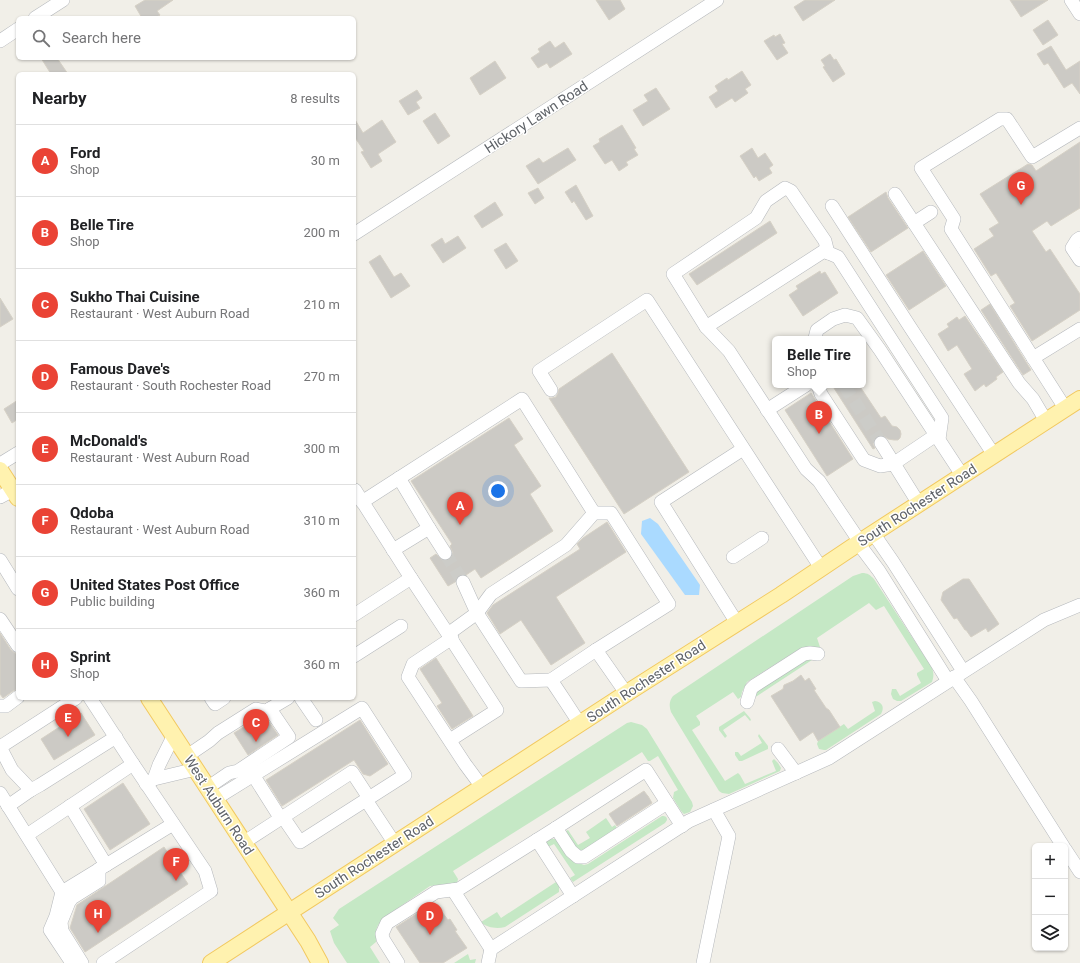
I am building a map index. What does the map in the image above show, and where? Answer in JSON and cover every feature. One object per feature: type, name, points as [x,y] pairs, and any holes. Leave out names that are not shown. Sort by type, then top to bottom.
[{"type":"main road","name":"South Rochester Road","points":[[211,963],[781,595],[1080,399]]},
{"type":"main road","points":[[0,470],[10,495]]},
{"type":"main road","name":"West Auburn Road","points":[[150,700],[308,941],[320,963]]},
{"type":"street","points":[[38,16],[63,0]]},
{"type":"street","name":"Hickory Lawn Road","points":[[356,233],[717,0]]},
{"type":"street","points":[[1071,0],[1080,14]]},
{"type":"street","points":[[0,41],[16,30]]},
{"type":"street","points":[[1065,408],[951,229],[954,219],[921,168],[1000,119],[1007,119],[1032,157],[1080,128]]},
{"type":"street","points":[[828,253],[825,241],[791,190],[785,188],[766,201],[756,218],[673,274],[706,327],[729,351],[806,469],[819,481],[864,540],[878,571],[955,676],[1061,843]]},
{"type":"street","points":[[895,194],[1019,383],[1033,399],[1046,420]]},
{"type":"street","points":[[832,206],[994,455]]},
{"type":"street","points":[[914,223],[931,212]]},
{"type":"street","points":[[1080,238],[1072,248],[1080,260]]},
{"type":"street","points":[[706,327],[824,251],[838,257],[942,418],[937,437],[893,464],[880,466],[864,460],[819,388]]},
{"type":"street","points":[[551,390],[539,371],[647,300],[821,568]]},
{"type":"street","points":[[815,336],[817,330],[833,319],[845,316],[857,318],[880,350],[962,475]]},
{"type":"street","points":[[1033,358],[1080,329]]},
{"type":"street","points":[[767,410],[801,388]]},
{"type":"street","points":[[362,502],[522,399],[594,513]]},
{"type":"street","points":[[881,444],[919,504]]},
{"type":"street","points":[[737,623],[661,502],[744,449]]},
{"type":"street","points":[[0,464],[16,454]]},
{"type":"street","points":[[399,478],[445,553]]},
{"type":"street","points":[[356,492],[497,710],[450,740]]},
{"type":"street","points":[[463,582],[477,613],[521,681],[551,680],[670,604],[611,513],[594,513],[566,545],[491,594],[477,613],[413,664],[408,677],[465,764],[482,787]]},
{"type":"street","points":[[393,550],[429,528]]},
{"type":"street","points":[[734,556],[762,538]]},
{"type":"street","points":[[864,540],[893,562],[955,676]]},
{"type":"street","points":[[0,560],[16,586]]},
{"type":"street","points":[[356,614],[411,578]]},
{"type":"street","points":[[491,949],[690,821],[829,758],[1044,620],[1080,605]]},
{"type":"street","points":[[0,619],[16,643]]},
{"type":"street","points":[[356,655],[401,626]]},
{"type":"street","points":[[596,650],[626,694]]},
{"type":"street","points":[[747,702],[751,689],[754,686],[804,654],[818,654]]},
{"type":"street","points":[[551,680],[580,724]]},
{"type":"street","points":[[0,706],[6,706],[16,698]]},
{"type":"street","points":[[31,790],[12,770],[0,747],[73,700]]},
{"type":"street","points":[[91,700],[133,764],[150,781],[173,824],[205,871],[211,891],[103,963]]},
{"type":"street","points":[[212,700],[215,704],[221,700]]},
{"type":"street","points":[[150,781],[191,762],[218,732],[256,709],[266,711],[285,700]]},
{"type":"street","points":[[302,700],[316,720]]},
{"type":"street","points":[[211,793],[250,770],[362,708],[405,776],[300,842],[250,770]]},
{"type":"street","points":[[250,770],[289,737],[270,709]]},
{"type":"street","points":[[150,781],[174,735]]},
{"type":"street","points":[[8,806],[116,737]]},
{"type":"street","points":[[778,749],[796,773]]},
{"type":"street","points":[[27,835],[133,764]]},
{"type":"street","points":[[398,963],[383,939],[382,934],[387,924],[436,892],[459,889],[646,770],[682,826]]},
{"type":"street","points":[[243,842],[352,772],[395,844]]},
{"type":"street","points":[[0,793],[62,892]]},
{"type":"street","points":[[556,828],[571,851],[578,857],[584,857],[667,803]]},
{"type":"street","points":[[70,806],[102,867],[99,881],[72,898],[61,922],[62,931],[82,963]]},
{"type":"street","points":[[703,963],[729,836],[714,810]]},
{"type":"street","points":[[72,963],[50,930],[56,916],[62,892],[173,824]]},
{"type":"street","points":[[537,840],[573,896]]},
{"type":"street","points":[[1068,854],[1080,872]]},
{"type":"street","points":[[453,890],[491,949],[488,963]]},
{"type":"green space","points":[[862,573],[869,574],[874,579],[931,666],[933,670],[932,682],[901,701],[893,699],[891,694],[892,689],[896,689],[900,696],[921,683],[917,673],[924,669],[884,606],[876,610],[869,603],[817,638],[820,647],[801,648],[747,682],[741,697],[738,699],[733,692],[696,716],[700,722],[700,725],[692,730],[725,781],[738,773],[745,784],[776,771],[772,761],[774,759],[781,768],[780,771],[729,794],[722,793],[719,791],[671,712],[670,704],[673,696],[853,576]]},
{"type":"green space","points":[[809,659],[812,660],[754,698],[756,692]]},
{"type":"green space","points":[[875,701],[882,705],[883,709],[881,714],[826,750],[819,749],[817,744],[818,741],[844,724],[848,729],[875,711],[872,702]]},
{"type":"green space","points":[[744,711],[751,720],[750,721],[745,715],[723,730],[727,736],[725,738],[719,730],[719,727]]},
{"type":"green space","points":[[631,722],[642,725],[647,729],[692,802],[693,806],[690,812],[684,814],[673,798],[674,792],[678,790],[658,756],[648,761],[642,752],[453,871],[458,879],[457,883],[430,886],[385,917],[378,925],[376,930],[376,942],[370,947],[380,963],[347,963],[334,943],[330,931],[339,925],[333,918],[339,909],[627,723]]},
{"type":"green space","points":[[759,734],[768,746],[768,749],[739,761],[735,755],[735,752],[738,752],[741,756],[762,743],[758,736]]},
{"type":"green space","points":[[662,816],[667,818],[665,823],[573,882],[570,878],[575,875],[554,844],[548,847],[545,842],[550,839],[558,839],[576,862],[584,865],[588,864]]},
{"type":"green space","points":[[606,818],[612,827],[615,825],[618,830],[583,852],[577,848],[566,831],[568,830],[578,845],[590,838],[586,832]]},
{"type":"green space","points":[[556,882],[559,885],[559,892],[505,927],[492,928],[481,922],[497,912],[501,918]]},
{"type":"green space","points":[[468,954],[470,960],[476,959],[475,963],[454,963]]},
{"type":"water","points":[[650,518],[658,524],[700,585],[699,595],[685,595],[641,534],[642,521]]},
{"type":"building","points":[[145,0],[173,0],[157,11],[160,15],[158,16],[141,16],[135,6]]},
{"type":"building","points":[[596,0],[620,0],[625,9],[609,20]]},
{"type":"building","points":[[805,0],[835,0],[803,21],[794,7]]},
{"type":"building","points":[[1010,0],[1048,0],[1021,17]]},
{"type":"building","points":[[1048,20],[1058,35],[1043,45],[1033,30]]},
{"type":"building","points":[[780,34],[785,43],[782,44],[788,53],[777,60],[764,41],[774,35],[775,37]]},
{"type":"building","points":[[550,41],[555,48],[564,42],[572,54],[550,68],[547,63],[538,68],[531,58],[540,52],[538,49]]},
{"type":"building","points":[[1051,46],[1066,70],[1080,61],[1080,94],[1072,83],[1064,88],[1048,63],[1044,65],[1037,54]]},
{"type":"building","points":[[830,54],[834,60],[836,59],[845,74],[833,82],[823,67],[825,66],[821,60]]},
{"type":"building","points":[[42,60],[58,60],[67,72],[50,72]]},
{"type":"building","points":[[495,61],[506,78],[480,95],[470,78]]},
{"type":"building","points":[[742,71],[751,85],[745,89],[748,93],[735,102],[732,98],[716,108],[709,97],[718,91],[715,86]]},
{"type":"building","points":[[656,88],[670,109],[643,126],[633,110],[648,101],[644,95]]},
{"type":"building","points":[[417,90],[422,98],[416,102],[420,108],[408,115],[399,101]]},
{"type":"building","points":[[435,113],[450,136],[438,144],[423,121]]},
{"type":"building","points":[[382,120],[396,142],[378,154],[382,161],[371,168],[361,152],[364,151],[356,139],[356,121],[363,133]]},
{"type":"building","points":[[622,125],[636,148],[634,149],[638,155],[626,162],[628,165],[619,171],[612,160],[605,164],[593,146],[600,142],[599,139]]},
{"type":"building","points":[[1080,142],[1080,208],[1051,226],[1047,221],[1032,231],[1046,252],[1050,249],[1080,294],[1080,310],[1032,341],[1010,306],[1015,303],[996,273],[991,276],[974,249],[994,236],[989,229],[999,223],[980,194],[1028,164],[1032,165],[1036,171]]},
{"type":"building","points":[[568,148],[576,160],[538,184],[526,166],[539,158],[543,163]]},
{"type":"building","points":[[752,148],[758,158],[765,153],[773,165],[769,168],[772,173],[759,181],[756,176],[754,178],[740,156]]},
{"type":"building","points":[[576,185],[593,216],[586,220],[574,201],[572,203],[565,192]]},
{"type":"building","points":[[538,188],[544,198],[535,204],[528,193]]},
{"type":"building","points":[[886,192],[888,198],[908,228],[871,252],[848,217]]},
{"type":"building","points":[[495,202],[503,215],[482,228],[474,216]]},
{"type":"building","points":[[770,221],[777,233],[697,285],[689,274]]},
{"type":"building","points":[[458,236],[466,248],[443,263],[431,245],[442,238],[445,244]]},
{"type":"building","points":[[506,243],[518,261],[506,269],[494,250]]},
{"type":"building","points":[[923,251],[946,286],[909,310],[886,275]]},
{"type":"building","points":[[380,255],[394,277],[401,273],[410,286],[391,298],[369,262]]},
{"type":"building","points":[[820,271],[821,274],[825,272],[838,293],[803,316],[789,295],[798,289],[796,286]]},
{"type":"building","points":[[0,298],[13,319],[0,327]]},
{"type":"building","points":[[990,304],[1031,370],[1023,375],[981,310]]},
{"type":"building","points":[[965,316],[1003,372],[996,377],[997,379],[986,387],[984,384],[975,391],[964,374],[972,369],[957,345],[948,351],[938,334],[949,327],[947,324],[957,317],[959,320]]},
{"type":"building","points":[[612,353],[689,472],[624,514],[549,398],[556,397],[559,389]]},
{"type":"building","points":[[834,388],[861,388],[881,418],[885,416],[892,426],[897,427],[900,430],[901,434],[898,440],[888,439],[881,435],[877,436],[874,440],[873,444],[875,448],[873,449]]},
{"type":"building","points":[[811,393],[853,459],[827,476],[785,410]]},
{"type":"building","points":[[16,401],[16,420],[12,423],[4,409]]},
{"type":"building","points":[[509,418],[523,439],[514,445],[541,486],[530,494],[553,531],[481,578],[475,569],[466,575],[459,575],[455,582],[448,586],[430,558],[436,554],[442,560],[446,561],[450,559],[453,553],[450,546],[452,544],[411,481]]},
{"type":"building","points":[[607,522],[626,552],[556,597],[585,643],[551,665],[521,620],[500,634],[487,613],[493,605],[580,549],[577,544],[583,538]]},
{"type":"building","points":[[963,579],[969,579],[999,624],[988,632],[986,628],[971,637],[957,618],[954,619],[941,600],[943,592]]},
{"type":"building","points":[[0,633],[11,650],[16,654],[16,690],[3,698],[0,694]]},
{"type":"building","points":[[436,658],[473,716],[452,729],[437,706],[442,703],[420,669]]},
{"type":"building","points":[[801,675],[805,681],[809,678],[816,689],[814,690],[840,727],[818,741],[813,732],[800,741],[771,696],[783,689],[784,685]]},
{"type":"building","points":[[81,713],[95,735],[54,760],[41,739]]},
{"type":"building","points":[[258,718],[260,722],[267,719],[278,735],[248,755],[234,733]]},
{"type":"building","points":[[360,720],[388,764],[370,776],[363,774],[354,760],[282,806],[266,780]]},
{"type":"building","points":[[123,783],[150,824],[110,850],[84,809]]},
{"type":"building","points":[[644,791],[652,803],[617,826],[609,814]]},
{"type":"building","points":[[164,847],[188,884],[85,952],[70,928],[77,905]]},
{"type":"building","points":[[433,903],[439,913],[442,912],[448,920],[450,919],[457,930],[455,931],[467,948],[443,963],[420,963],[396,927]]},
{"type":"tunnel","points":[[846,388],[881,443]]},
{"type":"tunnel","points":[[445,553],[463,582]]},
{"type":"place","name":"United States Post Office","points":[[1021,205]]},
{"type":"place","name":"Belle Tire","points":[[819,434]]},
{"type":"place","name":"Ford","points":[[460,525]]},
{"type":"place","name":"McDonald's","points":[[68,737]]},
{"type":"place","name":"Sukho Thai Cuisine","points":[[256,742]]},
{"type":"place","name":"Qdoba","points":[[176,881]]},
{"type":"place","name":"Sprint","points":[[98,933]]},
{"type":"place","name":"Famous Dave's","points":[[430,935]]}]
